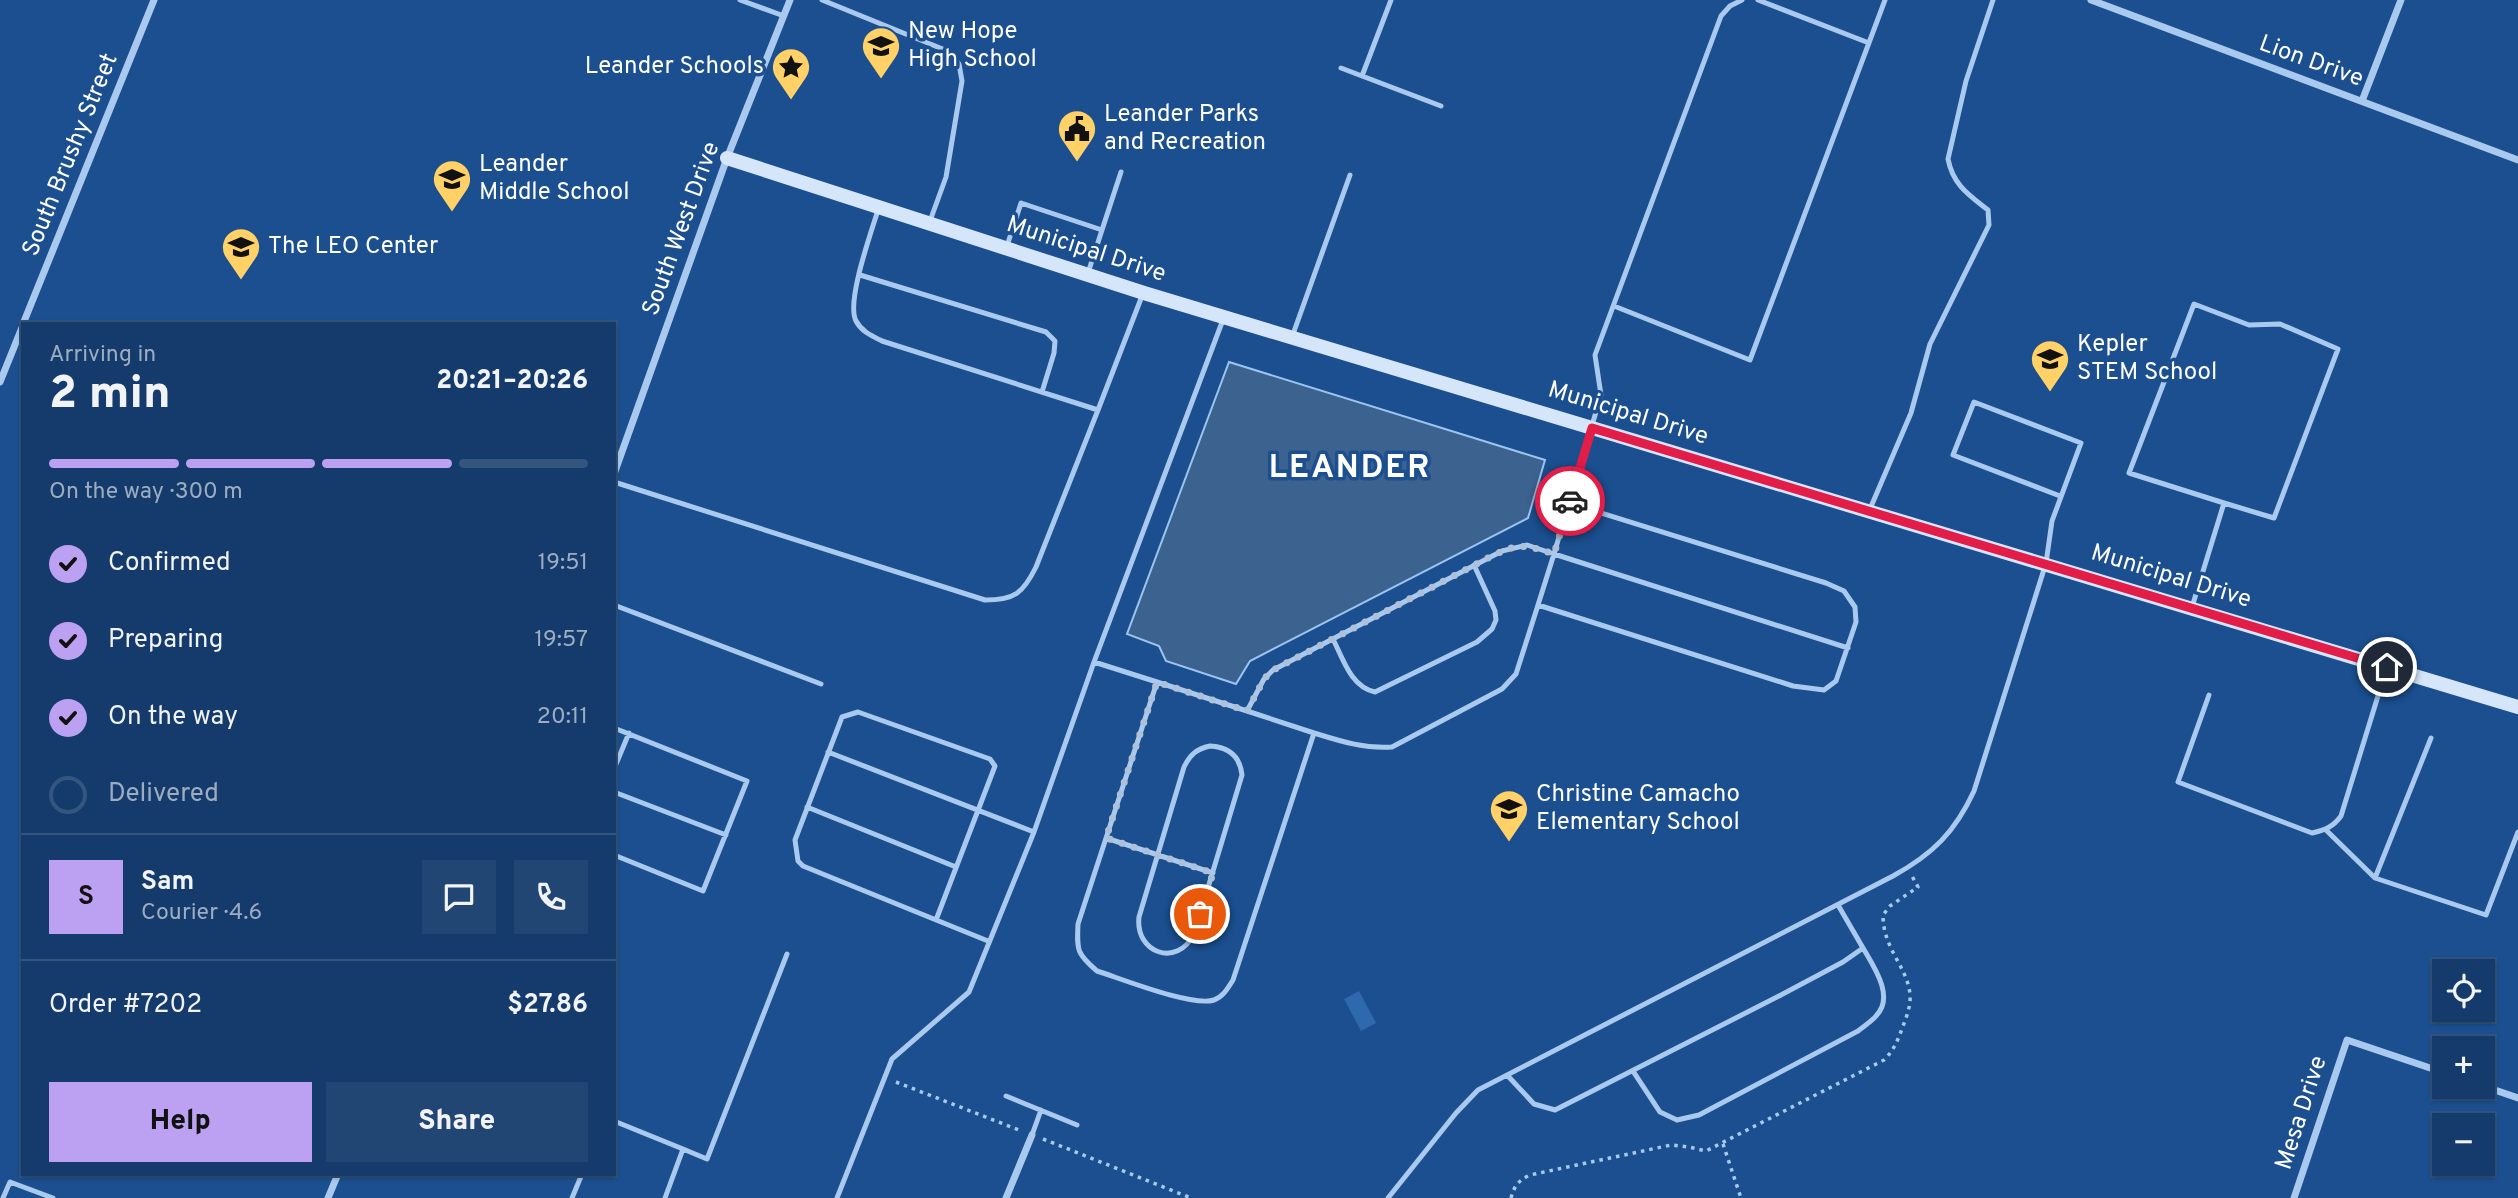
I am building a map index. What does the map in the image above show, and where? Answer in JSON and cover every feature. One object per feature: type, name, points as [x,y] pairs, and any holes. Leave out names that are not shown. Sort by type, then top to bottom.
[{"type":"street","name":"South Brushy Street","points":[[24,322],[154,0]]},
{"type":"street","name":"South West Drive","points":[[616,468],[727,158],[790,0]]},
{"type":"street","name":"Lion Drive","points":[[2091,0],[2518,160]]},
{"type":"street","points":[[2362,101],[2401,0]]},
{"type":"street","name":"Municipal Drive","points":[[727,158],[1144,293],[2518,706]]},
{"type":"street","name":"South Brushy Street","points":[[0,382],[21,329]]},
{"type":"street","name":"Mesa Drive","points":[[2294,1198],[2347,1040],[2432,1069]]},
{"type":"street","points":[[2495,1090],[2518,1098]]},
{"type":"street","points":[[1006,1198],[1032,1135]]},
{"type":"street","points":[[328,1198],[337,1176]]},
{"type":"lane","points":[[740,0],[785,16]]},
{"type":"lane","points":[[822,0],[950,52],[959,64],[962,81],[946,177],[929,224]]},
{"type":"lane","points":[[1362,76],[1391,0]]},
{"type":"lane","points":[[1094,662],[1314,733],[1373,748],[1392,747],[1502,690],[1516,674],[1592,428],[1601,395],[1595,355],[1721,16],[1730,6],[1742,0]]},
{"type":"lane","points":[[1758,0],[1869,43]]},
{"type":"lane","points":[[1614,306],[1750,360],[1885,0]]},
{"type":"lane","points":[[1869,510],[1911,413],[1930,344],[1989,225],[1988,210],[1961,190],[1948,159],[1966,81],[1993,0]]},
{"type":"lane","points":[[1340,68],[1441,106]]},
{"type":"lane","points":[[1087,275],[1121,172]]},
{"type":"lane","points":[[1292,337],[1350,175]]},
{"type":"lane","points":[[1006,249],[1021,203],[1102,230]]},
{"type":"lane","points":[[878,208],[853,300],[855,320],[863,331],[882,341],[1098,410]]},
{"type":"lane","points":[[860,275],[1046,332],[1055,341],[1042,392]]},
{"type":"lane","points":[[616,483],[985,600],[1003,600],[1017,594],[1028,583],[1036,567],[1144,293]]},
{"type":"lane","points":[[2194,304],[2249,325],[2280,324],[2337,349],[2274,518],[2224,503],[2129,473],[2194,304]]},
{"type":"lane","points":[[837,1198],[892,1059],[969,992],[1034,832],[1094,662],[1224,317]]},
{"type":"lane","points":[[1388,1198],[1478,1090],[1838,905],[1917,863],[1936,848],[1964,812],[1974,790],[2046,563],[2052,521],[2081,443],[1974,402],[1953,455],[2060,496]]},
{"type":"lane","points":[[1538,605],[1793,686],[1824,690],[1836,681],[1856,622],[1855,607],[1844,591],[1826,583],[1569,503]]},
{"type":"lane","points":[[2192,607],[2224,503]]},
{"type":"lane","points":[[1247,711],[1264,679],[1273,670],[1502,551],[1527,545],[1848,648]]},
{"type":"lane","points":[[1333,639],[1355,681],[1361,687],[1375,692],[1477,642],[1492,629],[1496,620],[1495,611],[1474,565]]},
{"type":"lane","points":[[616,606],[821,684]]},
{"type":"lane","points":[[2209,695],[2178,782],[2312,833],[2326,830],[2341,816],[2387,667]]},
{"type":"lane","points":[[1157,682],[1079,924],[1077,949],[1097,971],[1193,1001],[1214,1000],[1225,993],[1233,980],[1314,733]]},
{"type":"lane","points":[[936,920],[995,766],[990,759],[858,712],[842,716],[795,840],[797,861],[803,866],[936,920],[988,941]]},
{"type":"lane","points":[[616,729],[747,781],[703,891],[616,856]]},
{"type":"lane","points":[[616,764],[629,733]]},
{"type":"lane","points":[[2375,878],[2431,738]]},
{"type":"lane","points":[[1210,746],[1222,747],[1233,754],[1241,764],[1242,775],[1213,873],[1189,944],[1181,951],[1170,954],[1148,946],[1140,937],[1138,927],[1157,855],[1189,757],[1198,749],[1210,746]]},
{"type":"lane","points":[[828,752],[1034,832]]},
{"type":"lane","points":[[616,793],[726,835]]},
{"type":"lane","points":[[807,807],[956,867]]},
{"type":"lane","points":[[2326,830],[2375,878],[2486,915],[2518,832]]},
{"type":"lane","points":[[1106,838],[1213,873]]},
{"type":"lane","points":[[1633,1071],[1660,1112],[1677,1120],[1699,1115],[1858,1031],[1877,1016],[1884,1004],[1883,986],[1838,905]]},
{"type":"lane","points":[[1507,1075],[1534,1104],[1555,1110],[1779,996],[1843,962],[1863,948]]},
{"type":"lane","points":[[616,1122],[707,1159],[787,954]]},
{"type":"lane","points":[[1006,1096],[1077,1125]]},
{"type":"lane","points":[[1032,1135],[1041,1111]]},
{"type":"lane","points":[[665,1198],[683,1149]]},
{"type":"lane","points":[[572,1198],[581,1176]]},
{"type":"lane","points":[[3,1198],[10,1182],[53,1198]]},
{"type":"path","points":[[905,1085],[1191,1198]]},
{"type":"path","points":[[1723,1144],[1741,1198]]},
{"type":"shaded area","points":[[1229,362],[1545,460],[1528,518],[1250,661],[1236,684],[1166,661],[1159,646],[1127,634]]},
{"type":"shaded area","points":[[1359,991],[1376,1023],[1361,1031],[1344,999]]},
{"type":"way so far","points":[[1200,914],[1213,873],[1106,838],[1157,682],[1247,711],[1264,679],[1273,670],[1488,558],[1502,551],[1527,545],[1554,554],[1570,501]]},
{"type":"place","name":"New Hope High School","points":[[881,80]]},
{"type":"place","name":"Leander Schools","points":[[791,101]]},
{"type":"place","name":"Leander Parks and Recreation","points":[[1077,163]]},
{"type":"place","name":"Leander Middle School","points":[[452,213]]},
{"type":"place","name":"The LEO Center","points":[[241,281]]},
{"type":"place","name":"Kepler STEM School","points":[[2050,393]]},
{"type":"place","name":"Christine Camacho Elementary School","points":[[1509,843]]},
{"type":"district","name":"LEANDER","points":[[1350,469]]},
{"type":"route","points":[[1570,501],[1592,428],[2387,667]]}]
